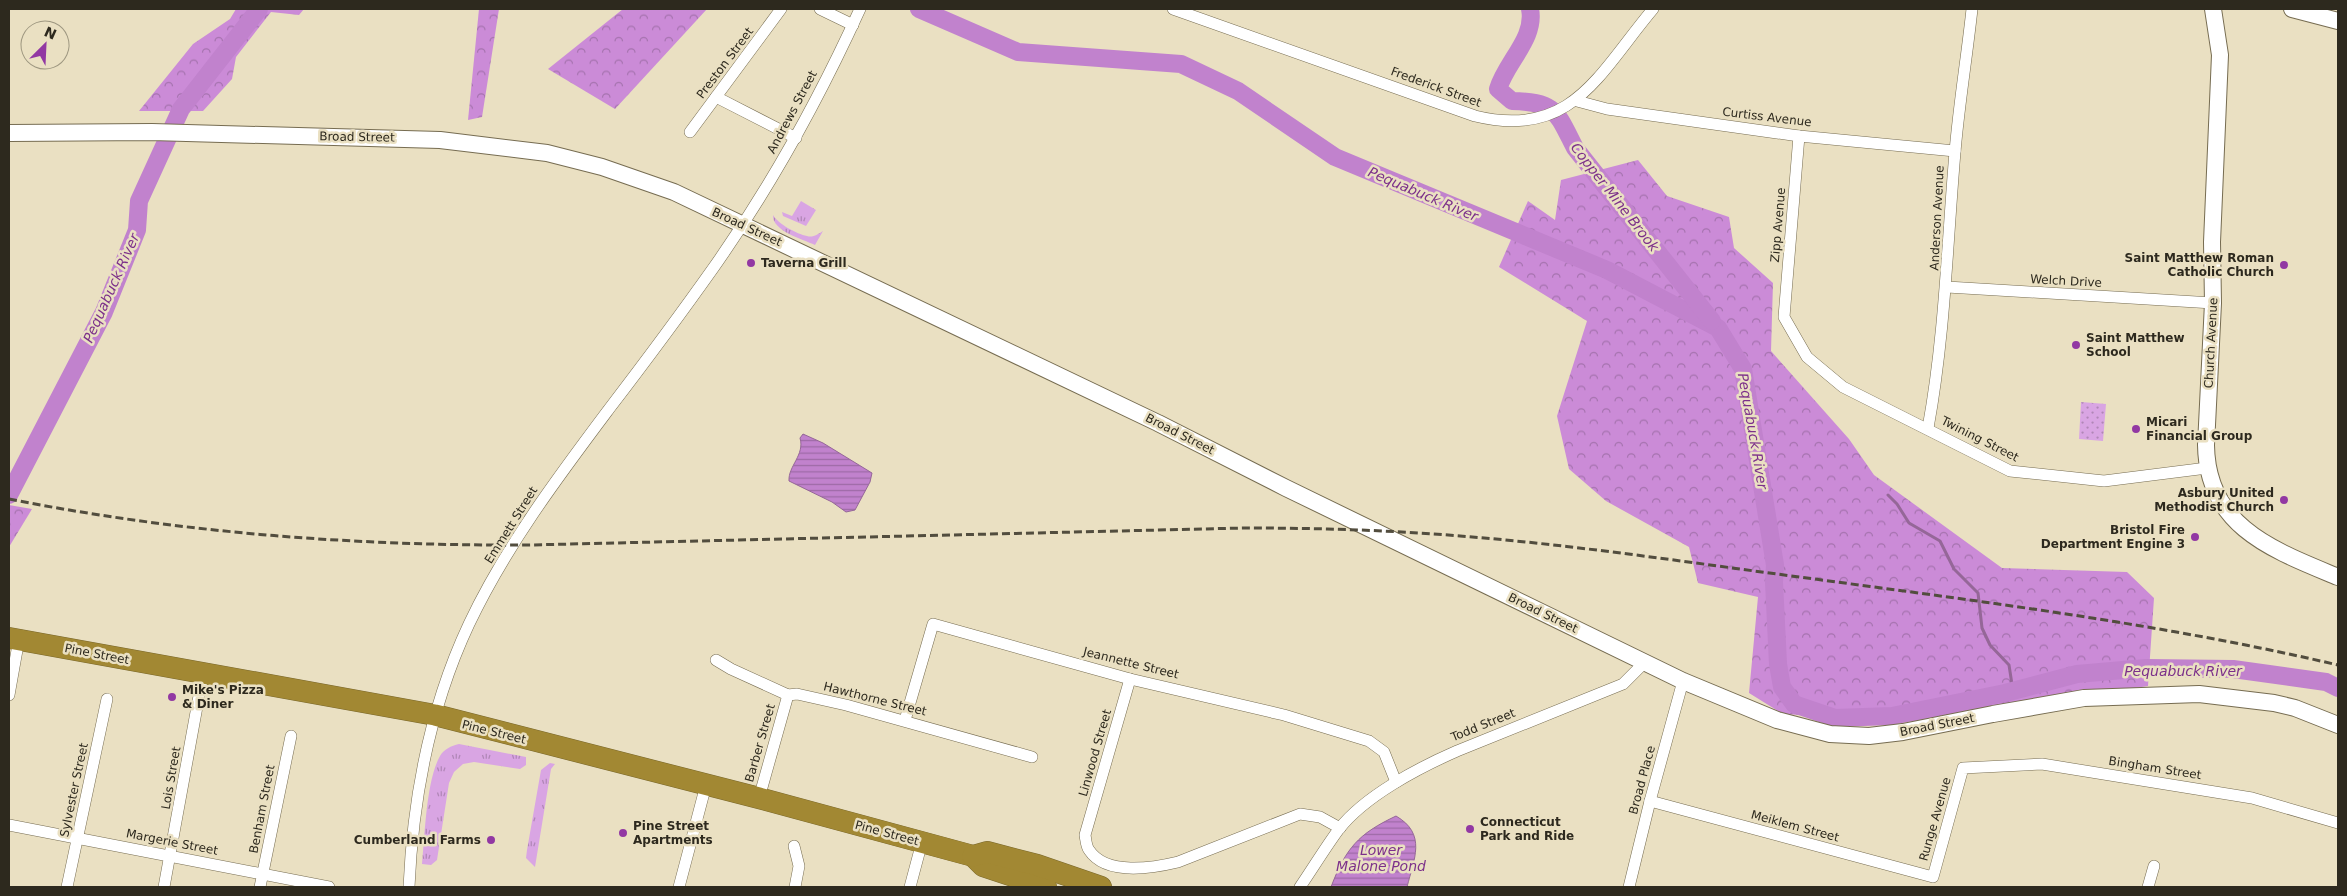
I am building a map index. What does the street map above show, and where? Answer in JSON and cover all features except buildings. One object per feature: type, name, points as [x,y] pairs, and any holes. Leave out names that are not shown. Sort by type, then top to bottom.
[{"type":"highway","name":"Pine Street","points":[[14,638],[435,716],[759,798],[974,856],[987,852],[1037,865],[1101,887]]},
{"type":"highway","name":"Pine Street","points":[[974,856],[983,866],[1046,887]]},
{"type":"main road","name":"Church Avenue","points":[[2213,9],[2220,55],[2212,242],[2213,303],[2206,445],[2207,468],[2212,485],[2226,510],[2243,530],[2265,545],[2338,577]]},
{"type":"main road","points":[[2292,9],[2338,21]]},
{"type":"main road","name":"Broad Street","points":[[9,133],[152,132],[440,140],[546,153],[602,167],[674,192],[742,224],[1144,416],[1286,488],[1683,681],[1777,720],[1830,734],[1869,736],[1903,732],[2084,698],[2199,694],[2274,703],[2296,708],[2338,725]]},
{"type":"street","name":"Preston Street","points":[[690,132],[782,9]]},
{"type":"street","points":[[820,9],[852,25]]},
{"type":"street","name":"Andrews Street","points":[[742,224],[796,138],[860,9]]},
{"type":"street","name":"Frederick Street","points":[[1173,9],[1475,116],[1500,122],[1518,122],[1545,118],[1577,101],[1653,9]]},
{"type":"street","name":"Anderson Avenue","points":[[1928,428],[1937,379],[1947,287],[1955,151],[1972,9]]},
{"type":"street","points":[[716,97],[796,138]]},
{"type":"street","name":"Curtiss Avenue","points":[[1577,101],[1607,109],[1799,136],[1955,151]]},
{"type":"street","name":"Zipp Avenue","points":[[1784,317],[1799,136]]},
{"type":"street","name":"Emmett Street","points":[[409,887],[411,845],[418,787],[435,716],[469,624],[506,556],[547,491],[710,272],[742,224]]},
{"type":"street","name":"Welch Drive","points":[[1947,287],[2213,303]]},
{"type":"street","name":"Twining Street","points":[[1784,317],[1807,357],[1843,387],[1928,428],[1999,467],[2022,474],[2110,481],[2207,468]]},
{"type":"street","name":"Jeannette Street","points":[[905,720],[933,624],[1130,678],[1284,715],[1369,741],[1384,752],[1396,782]]},
{"type":"street","points":[[9,695],[14,638]]},
{"type":"street","name":"Hawthorne Street","points":[[716,660],[731,669],[788,695],[797,694],[905,720],[1032,757]]},
{"type":"street","name":"Todd Street","points":[[1300,887],[1340,828],[1363,807],[1396,782],[1448,755],[1624,684],[1644,662]]},
{"type":"street","name":"Lois Street","points":[[164,887],[204,674]]},
{"type":"street","name":"Linwood Street","points":[[1130,678],[1085,835],[1087,849],[1096,859],[1115,866],[1146,868],[1178,862],[1300,814],[1320,817],[1340,828]]},
{"type":"street","name":"Broad Place","points":[[1629,887],[1683,681]]},
{"type":"street","name":"Barber Street","points":[[759,798],[788,695]]},
{"type":"street","name":"Sylvester Street","points":[[67,887],[108,699]]},
{"type":"street","name":"Benham Street","points":[[260,887],[290,736]]},
{"type":"street","name":"Bingham Street","points":[[1963,768],[2042,764],[2252,798],[2338,823]]},
{"type":"street","name":"Runge Avenue","points":[[1933,877],[1963,768]]},
{"type":"street","points":[[679,887],[706,785]]},
{"type":"street","name":"Meiklem Street","points":[[1650,801],[1933,877]]},
{"type":"street","name":"Margerie Street","points":[[9,825],[329,887]]},
{"type":"street","points":[[910,887],[922,842]]},
{"type":"street","points":[[794,846],[799,866],[795,887]]},
{"type":"street","points":[[2148,887],[2154,866]]},
{"type":"green space","points":[[236,9],[304,9],[299,15],[271,12],[236,57],[232,79],[203,111],[139,111],[193,44],[230,19]]},
{"type":"green space","points":[[479,9],[499,9],[482,117],[468,120]]},
{"type":"green space","points":[[623,9],[707,9],[615,109],[548,69]]},
{"type":"green space","points":[[1638,160],[1667,196],[1729,217],[1734,248],[1773,283],[1771,351],[1849,439],[1874,475],[2002,568],[2127,572],[2154,598],[2148,686],[1919,722],[1783,714],[1749,693],[1758,597],[1698,583],[1689,547],[1606,501],[1569,469],[1557,416],[1587,321],[1499,267],[1528,201],[1555,220],[1561,180]]},
{"type":"green space","points":[[801,201],[816,210],[806,226],[783,216],[782,212],[792,216]]},
{"type":"green space","points":[[773,215],[783,225],[803,235],[813,236],[823,231],[815,245],[782,230],[774,221]]},
{"type":"green space","points":[[2081,402],[2106,404],[2103,441],[2079,439]]},
{"type":"green space","points":[[9,505],[32,509],[9,547]]},
{"type":"green space","points":[[459,744],[526,757],[526,765],[520,769],[474,762],[463,764],[454,772],[449,783],[437,860],[431,865],[422,864],[427,808],[435,767],[444,751]]},
{"type":"green space","points":[[550,763],[555,764],[551,769],[535,867],[526,858],[527,850],[541,770]]},
{"type":"water","points":[[803,434],[823,443],[872,473],[870,482],[855,510],[846,512],[832,502],[789,481],[791,470],[800,450],[800,438]]},
{"type":"water","name":"Lower Malone Pond","points":[[1396,816],[1406,823],[1415,839],[1415,857],[1407,887],[1331,887],[1342,862],[1355,844],[1372,829]]},
{"type":"waterway","name":"Pequabuck River","points":[[9,495],[104,312],[137,230],[139,201],[181,109],[259,9]]},
{"type":"waterway","name":"Pequabuck River","points":[[919,9],[1018,52],[1181,64],[1238,91],[1335,157],[1607,270],[1718,328],[1743,369],[1775,565],[1774,582],[1778,664],[1782,687],[1794,704],[1835,718],[1892,716],[2005,693],[2077,674],[2146,668],[2233,669],[2326,682],[2338,688]]},
{"type":"waterway","name":"Copper Mine Brook","points":[[1530,9],[1531,20],[1529,30],[1498,89],[1512,101],[1538,104],[1553,111],[1575,148],[1712,321]]},
{"type":"waterway","points":[[1888,495],[1897,504],[1909,523],[1940,541],[1954,569],[1978,593],[1982,628],[1990,645],[2009,665],[2013,691]]},
{"type":"railway","points":[[9,499],[138,521],[203,529],[334,540],[464,545],[1244,528],[1298,528],[1433,534],[1590,549],[2007,605],[2206,637],[2338,665]]},
{"type":"place","name":"Taverna Grill","points":[[751,263]]},
{"type":"place","name":"Saint Matthew Roman Catholic Church","points":[[2284,265]]},
{"type":"place","name":"Saint Matthew School","points":[[2076,345]]},
{"type":"place","name":"Micari Financial Group","points":[[2136,429]]},
{"type":"place","name":"Asbury United Methodist Church","points":[[2284,500]]},
{"type":"place","name":"Bristol Fire Department Engine 3","points":[[2195,537]]},
{"type":"place","name":"Mike's Pizza & Diner","points":[[172,697]]},
{"type":"place","name":"Connecticut Park and Ride","points":[[1470,829]]},
{"type":"place","name":"Pine Street Apartments","points":[[623,833]]},
{"type":"place","name":"Cumberland Farms","points":[[491,840]]}]
